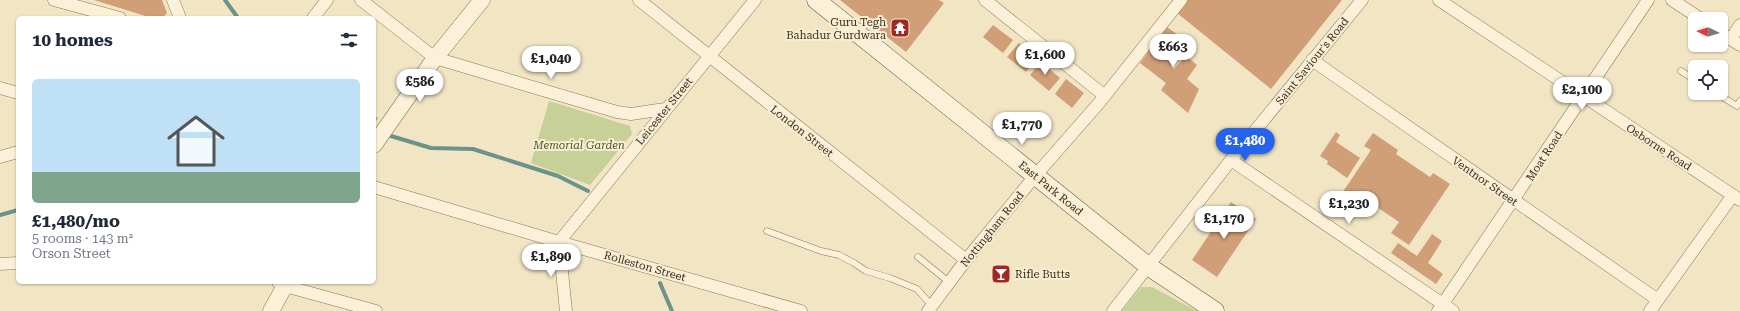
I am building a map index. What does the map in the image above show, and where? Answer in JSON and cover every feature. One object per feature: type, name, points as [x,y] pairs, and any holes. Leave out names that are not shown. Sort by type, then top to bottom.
[{"type":"main road","name":"East Park Road","points":[[816,0],[1148,266],[1211,310]]},
{"type":"street","points":[[54,0],[113,16]]},
{"type":"street","points":[[173,0],[179,16]]},
{"type":"street","points":[[314,16],[327,0]]},
{"type":"street","points":[[361,0],[435,58],[617,112],[631,114],[666,109]]},
{"type":"street","points":[[377,140],[435,58],[482,0]]},
{"type":"street","name":"London Street","points":[[639,0],[966,260]]},
{"type":"street","name":"Leicester Street","points":[[560,242],[708,56],[755,0]]},
{"type":"street","points":[[985,0],[1102,102]]},
{"type":"street","name":"Saint Saviour's Road","points":[[1113,311],[1231,160],[1362,0]]},
{"type":"street","name":"Osborne Road","points":[[1439,0],[1736,198]]},
{"type":"street","name":"Moat Road","points":[[1445,309],[1514,201],[1648,0]]},
{"type":"street","points":[[1672,0],[1690,12]]},
{"type":"street","name":"Nottingham Road","points":[[933,309],[949,282],[966,260],[1035,176],[1102,102],[1176,2]]},
{"type":"street","points":[[1730,39],[1740,25]]},
{"type":"street","name":"Ventnor Street","points":[[1312,60],[1658,300]]},
{"type":"street","points":[[0,88],[16,92]]},
{"type":"street","points":[[0,157],[16,153]]},
{"type":"street","points":[[1231,160],[1445,309]]},
{"type":"street","name":"Rolleston Street","points":[[376,188],[560,242],[765,306],[801,311]]},
{"type":"street","points":[[1650,311],[1736,198]]},
{"type":"street","points":[[560,242],[566,311]]},
{"type":"street","points":[[0,264],[16,263]]},
{"type":"street","points":[[271,311],[283,284]]},
{"type":"street","points":[[286,284],[376,311]]},
{"type":"lane","points":[[1681,71],[1688,76]]},
{"type":"lane","points":[[1727,100],[1737,106],[1740,101]]},
{"type":"lane","points":[[767,231],[821,251],[838,255],[866,271],[890,278],[917,289],[933,309]]},
{"type":"lane","points":[[918,257],[949,282]]},
{"type":"green space","name":"Memorial Garden","points":[[549,101],[630,126],[632,134],[590,185],[531,163]]},
{"type":"green space","points":[[1141,287],[1152,287],[1197,311],[1122,311]]},
{"type":"building","points":[[94,0],[162,0],[167,13],[164,16],[146,16]]},
{"type":"building","name":"Guru Tegh Bahadur Gurdwara","points":[[840,0],[939,0],[944,3],[906,52]]},
{"type":"building","points":[[1188,0],[1342,0],[1271,89],[1177,13]]},
{"type":"building","points":[[993,25],[1013,40],[1003,53],[983,37]]},
{"type":"building","points":[[1167,27],[1189,43],[1171,66],[1174,69],[1186,56],[1197,65],[1187,79],[1199,89],[1188,113],[1161,90],[1166,83],[1140,63]]},
{"type":"building","points":[[1019,43],[1037,58],[1026,72],[1007,57]]},
{"type":"building","points":[[1041,62],[1060,78],[1049,91],[1030,75]]},
{"type":"building","points":[[1066,79],[1084,93],[1072,108],[1055,94]]},
{"type":"building","points":[[1336,132],[1340,135],[1336,142],[1360,158],[1347,178],[1327,164],[1328,161],[1320,156]]},
{"type":"building","points":[[1373,133],[1398,150],[1396,154],[1430,177],[1433,173],[1450,184],[1409,245],[1391,233],[1399,222],[1365,199],[1355,215],[1336,202],[1371,150],[1364,146]]},
{"type":"building","points":[[1231,202],[1256,219],[1217,277],[1192,260]]},
{"type":"building","points":[[1432,234],[1442,241],[1428,263],[1443,274],[1436,284],[1391,253],[1398,243],[1417,256]]},
{"type":"waterway","points":[[225,0],[237,16]]},
{"type":"waterway","points":[[386,136],[391,136],[431,148],[473,149],[558,176],[588,191]]},
{"type":"waterway","points":[[0,215],[16,211]]},
{"type":"waterway","points":[[660,283],[672,311]]},
{"type":"place","name":"Guru Tegh Bahadur Gurdwara","points":[[900,28]]},
{"type":"place","name":"Rifle Butts","points":[[1001,274]]}]
